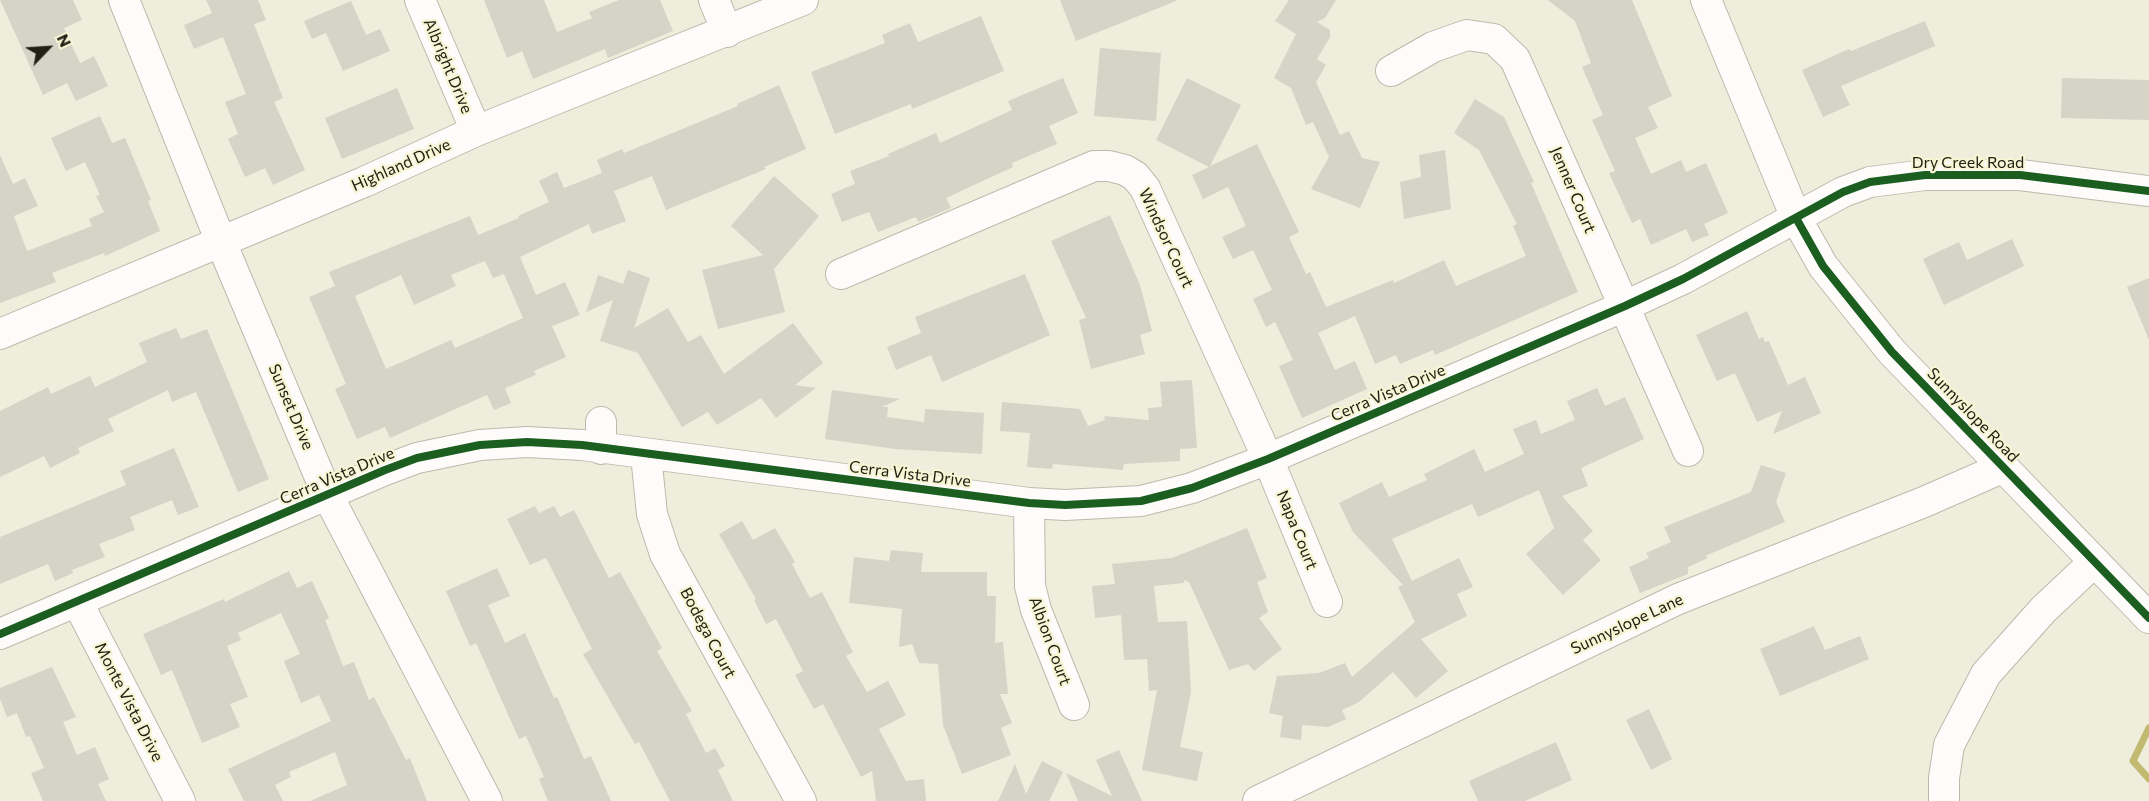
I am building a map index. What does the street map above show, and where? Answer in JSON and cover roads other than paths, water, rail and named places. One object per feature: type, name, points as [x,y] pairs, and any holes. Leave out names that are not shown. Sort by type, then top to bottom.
[{"type":"street","name":"Sunset Drive","points":[[123,0],[327,494],[487,801]]},
{"type":"street","name":"Albright Drive","points":[[420,0],[476,131]]},
{"type":"street","points":[[714,0],[727,32]]},
{"type":"street","name":"Highland Drive","points":[[0,334],[221,242],[476,131],[803,0]]},
{"type":"street","name":"Sunnyslope Road","points":[[1706,0],[1796,218],[1823,266],[1850,303],[1892,352],[2149,618]]},
{"type":"street","name":"Jenner Court","points":[[1391,71],[1455,37],[1485,36],[1506,48],[1515,59],[1688,451]]},
{"type":"street","name":"Windsor Court","points":[[841,274],[1072,174],[1094,166],[1109,166],[1125,170],[1135,176],[1144,188],[1268,459]]},
{"type":"street","name":"Dry Creek Road","points":[[1796,218],[1842,192],[1870,182],[1925,175],[2020,175],[2149,191]]},
{"type":"street","name":"Cerra Vista Drive","points":[[0,634],[78,603],[327,494],[417,458],[480,445],[526,442],[582,445],[601,435],[646,454],[1029,503],[1065,505],[1141,501],[1192,488],[1268,459],[1625,306],[1683,279],[1796,218]]},
{"type":"street","name":"Bodega Court","points":[[646,454],[652,514],[665,554],[801,801]]},
{"type":"street","name":"Napa Court","points":[[1268,459],[1327,602]]},
{"type":"street","name":"Sunnyslope Lane","points":[[1258,801],[1678,599],[1924,502],[2004,467]]},
{"type":"street","name":"Albion Court","points":[[1029,503],[1030,586],[1036,610],[1074,705]]},
{"type":"street","points":[[1944,801],[1944,778],[1949,745],[1986,674],[2043,610],[2094,562]]},
{"type":"street","name":"Monte Vista Drive","points":[[78,603],[180,801]]},
{"type":"waterway","points":[[2149,728],[2133,761],[2149,779]]}]
